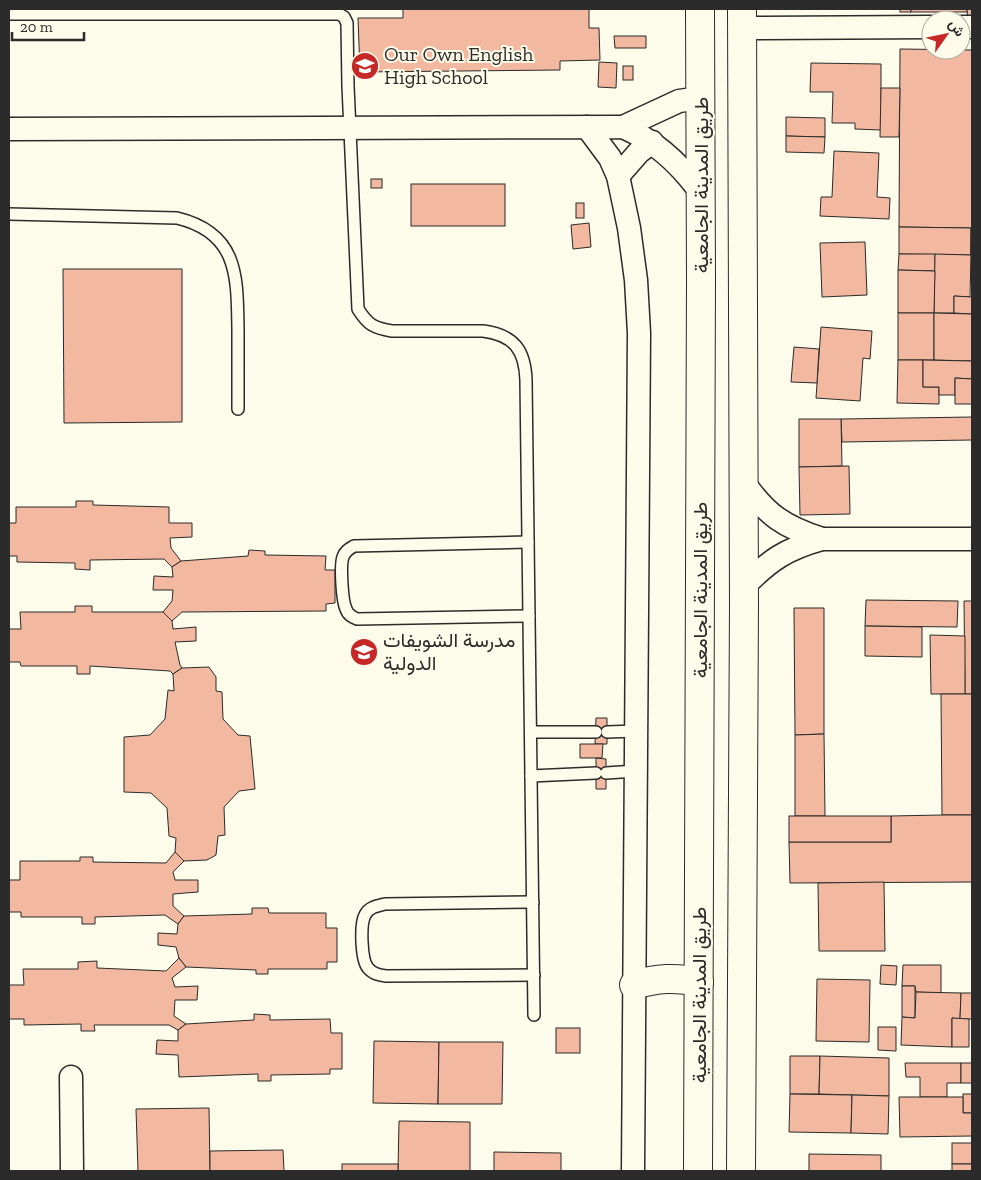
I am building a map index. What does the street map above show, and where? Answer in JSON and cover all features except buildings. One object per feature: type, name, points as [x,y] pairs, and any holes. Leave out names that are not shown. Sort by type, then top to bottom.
[{"type":"main road","name":"طريق المدينة الجامعية","points":[[698,1171],[701,300],[699,190],[700,9]]},
{"type":"main road","name":"طريق المدينة الجامعية","points":[[741,1171],[744,586],[742,19]]},
{"type":"main road","points":[[700,98],[721,99],[728,110],[729,214],[736,243],[743,257]]},
{"type":"main road","points":[[634,985],[664,978],[682,978],[699,982]]},
{"type":"street","points":[[742,19],[921,27]]},
{"type":"street","points":[[9,129],[623,127],[679,101],[700,98]]},
{"type":"street","points":[[588,127],[610,158],[618,176],[629,228],[636,280],[639,333],[633,1171]]},
{"type":"street","points":[[623,127],[652,142],[670,156],[686,172],[699,190]]},
{"type":"street","points":[[618,176],[639,152],[652,142]]},
{"type":"street","points":[[744,483],[758,503],[777,520],[798,532],[822,539]]},
{"type":"street","points":[[744,586],[760,569],[779,555],[800,545],[822,539],[972,538]]},
{"type":"street","points":[[71,1077],[72,1171]]},
{"type":"lane","points":[[9,14],[36,11],[338,14],[344,17],[347,23],[358,309],[366,321],[378,329],[392,331],[483,331],[498,333],[511,340],[521,352],[526,366],[534,1015]]},
{"type":"lane","points":[[9,214],[177,218],[199,225],[210,232],[228,252],[236,277],[238,409]]},
{"type":"lane","points":[[528,542],[354,546],[347,550],[343,556],[342,564],[346,610],[350,616],[357,619],[529,616]]},
{"type":"lane","points":[[530,732],[636,731]]},
{"type":"lane","points":[[531,776],[636,771]]},
{"type":"lane","points":[[533,902],[385,904],[374,906],[365,914],[362,925],[363,958],[368,968],[376,974],[386,976],[534,975]]},
{"type":"place","name":"Our Own English High School","points":[[365,66]]},
{"type":"place","name":"مدرسة الشويفات الدولية","points":[[364,652]]}]
